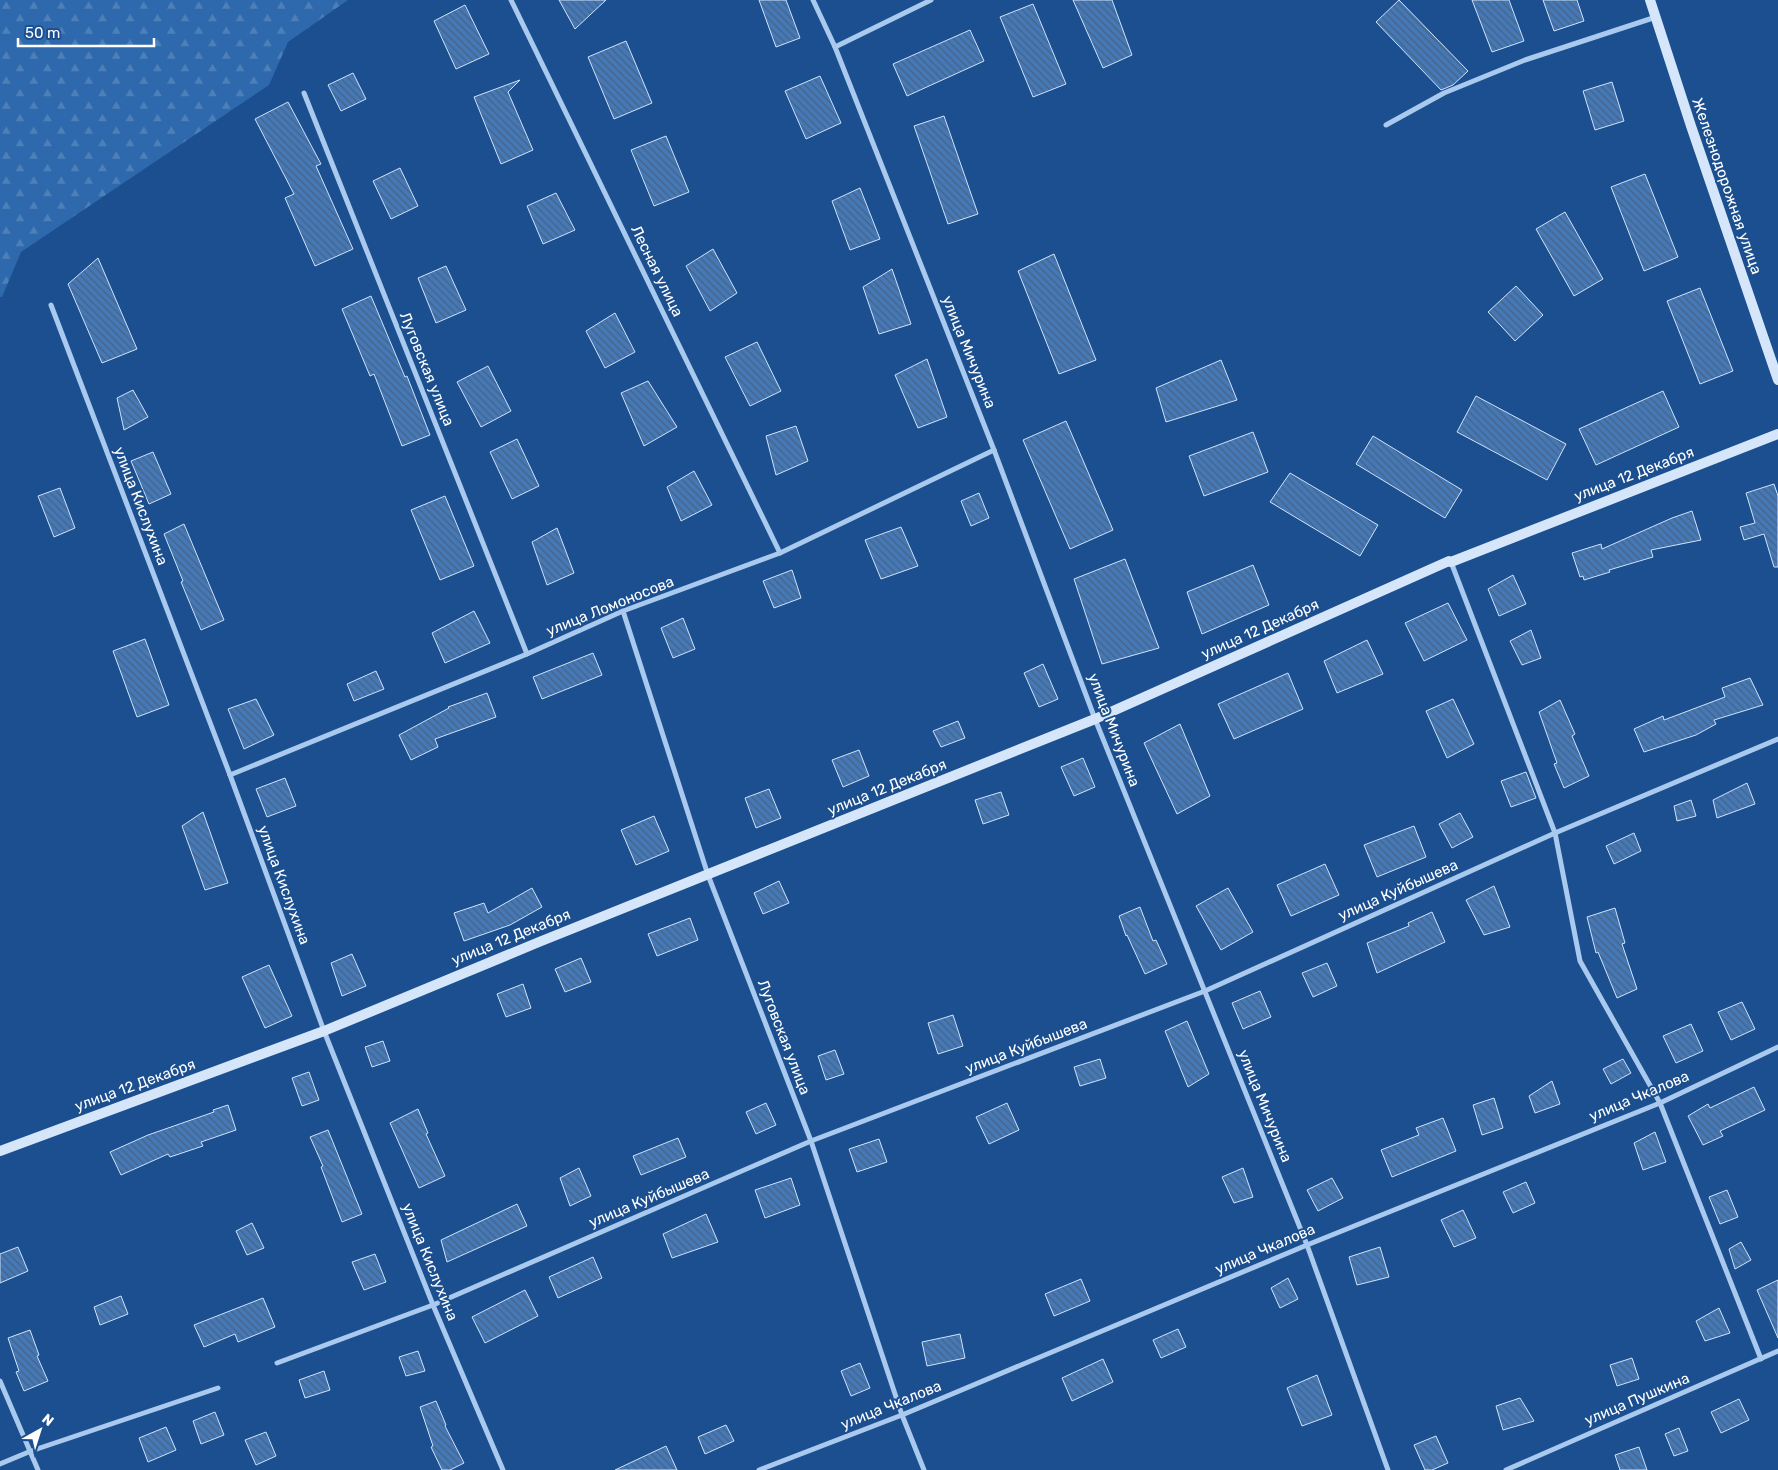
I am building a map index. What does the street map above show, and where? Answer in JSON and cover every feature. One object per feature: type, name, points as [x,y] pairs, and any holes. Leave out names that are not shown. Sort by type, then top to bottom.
[{"type":"street","name":"Лесная улица","points":[[511,0],[780,553]]},
{"type":"street","name":"улица Мичурина","points":[[813,0],[835,46],[994,450],[1095,719],[1307,1245],[1388,1470]]},
{"type":"street","points":[[835,46],[931,0]]},
{"type":"street","name":"Железнодорожная улица","points":[[1650,0],[1778,380]]},
{"type":"street","points":[[1386,125],[1444,93],[1525,60],[1656,17]]},
{"type":"street","name":"Луговская улица","points":[[304,93],[527,654]]},
{"type":"street","name":"улица Кислухина","points":[[51,305],[230,775],[324,1031],[433,1305],[503,1470]]},
{"type":"street","name":"улица 12 Декабря","points":[[0,1151],[324,1031],[539,942],[1095,719],[1449,561],[1451,562],[1778,434]]},
{"type":"street","name":"улица Ломоносова","points":[[230,775],[527,654],[623,611],[780,553],[994,450]]},
{"type":"street","points":[[1451,562],[1555,833],[1580,961],[1660,1103],[1761,1359]]},
{"type":"street","name":"Луговская улица","points":[[623,611],[708,875],[811,1141],[902,1415],[924,1470]]},
{"type":"street","name":"улица Куйбышева","points":[[276,1363],[433,1305],[811,1141],[1205,991],[1555,833],[1778,739]]},
{"type":"street","name":"улица Чкалова","points":[[759,1470],[902,1415],[1307,1245],[1660,1103],[1778,1046]]},
{"type":"street","name":"улица Пушкина","points":[[1506,1470],[1778,1351]]},
{"type":"street","points":[[0,1381],[38,1470]]},
{"type":"street","points":[[0,1464],[31,1451],[218,1388]]},
{"type":"green space","points":[[0,0],[348,0],[288,42],[269,85],[21,252],[2,297],[0,297]]},
{"type":"building","points":[[559,0],[606,0],[575,29]]},
{"type":"building","points":[[759,0],[786,0],[800,38],[776,47]]},
{"type":"building","points":[[1073,0],[1112,0],[1132,55],[1103,68]]},
{"type":"building","points":[[1399,0],[1468,71],[1453,85],[1441,90],[1376,22]]},
{"type":"building","points":[[1472,0],[1509,0],[1524,41],[1492,52]]},
{"type":"building","points":[[1543,0],[1577,0],[1584,21],[1554,31]]},
{"type":"building","points":[[1033,4],[1066,84],[1033,97],[1000,17]]},
{"type":"building","points":[[465,5],[489,54],[456,69],[434,21]]},
{"type":"building","points":[[970,30],[984,61],[907,96],[893,64]]},
{"type":"building","points":[[626,41],[652,103],[614,119],[588,57]]},
{"type":"building","points":[[353,73],[366,99],[341,111],[328,85]]},
{"type":"building","points":[[820,76],[841,123],[806,139],[785,91]]},
{"type":"building","points":[[520,80],[508,92],[533,150],[501,164],[474,97]]},
{"type":"building","points":[[1612,82],[1624,121],[1595,130],[1583,91]]},
{"type":"building","points":[[288,102],[321,164],[316,166],[353,249],[315,266],[285,198],[294,194],[255,119]]},
{"type":"building","points":[[944,116],[978,214],[948,224],[914,126]]},
{"type":"building","points":[[666,136],[689,192],[654,206],[631,150]]},
{"type":"building","points":[[400,168],[418,206],[391,219],[373,181]]},
{"type":"building","points":[[1645,174],[1678,257],[1644,271],[1611,187]]},
{"type":"building","points":[[860,188],[880,239],[850,250],[832,201]]},
{"type":"building","points":[[556,193],[575,230],[543,244],[527,206]]},
{"type":"building","points":[[1565,212],[1603,279],[1574,296],[1536,229]]},
{"type":"building","points":[[713,249],[737,293],[710,311],[686,266]]},
{"type":"building","points":[[1054,254],[1096,360],[1059,374],[1018,271]]},
{"type":"building","points":[[98,258],[137,349],[102,363],[68,284]]},
{"type":"building","points":[[446,266],[466,310],[436,323],[418,278]]},
{"type":"building","points":[[892,269],[911,324],[879,334],[863,287]]},
{"type":"building","points":[[1516,286],[1543,315],[1515,341],[1488,312]]},
{"type":"building","points":[[1700,288],[1733,371],[1700,384],[1667,301]]},
{"type":"building","points":[[371,296],[405,377],[407,376],[430,435],[402,446],[374,374],[370,376],[342,309]]},
{"type":"building","points":[[615,313],[635,352],[605,368],[586,331]]},
{"type":"building","points":[[757,342],[781,391],[750,406],[725,357]]},
{"type":"building","points":[[927,359],[947,417],[918,428],[895,375]]},
{"type":"building","points":[[1221,360],[1237,400],[1166,422],[1156,388]]},
{"type":"building","points":[[488,366],[511,411],[481,427],[457,382]]},
{"type":"building","points":[[648,381],[677,427],[644,446],[621,393]]},
{"type":"building","points":[[133,390],[148,417],[124,430],[117,398]]},
{"type":"building","points":[[1663,391],[1679,427],[1596,465],[1579,429]]},
{"type":"building","points":[[1476,396],[1566,444],[1547,480],[1457,432]]},
{"type":"building","points":[[1066,421],[1113,530],[1070,549],[1023,440]]},
{"type":"building","points":[[796,426],[808,461],[776,475],[766,436]]},
{"type":"building","points":[[1253,432],[1268,472],[1204,496],[1189,456]]},
{"type":"building","points":[[1373,436],[1462,490],[1445,518],[1356,464]]},
{"type":"building","points":[[517,439],[539,486],[512,499],[490,452]]},
{"type":"building","points":[[153,452],[171,494],[149,504],[131,461]]},
{"type":"building","points":[[694,471],[712,505],[681,521],[667,487]]},
{"type":"building","points":[[1290,473],[1378,525],[1360,556],[1270,502]]},
{"type":"building","points":[[1774,484],[1778,496],[1778,567],[1774,567],[1764,534],[1744,540],[1740,527],[1755,523],[1746,493]]},
{"type":"building","points":[[60,488],[75,528],[54,537],[38,496]]},
{"type":"building","points":[[979,493],[989,518],[971,526],[961,501]]},
{"type":"building","points":[[445,496],[474,566],[440,580],[411,510]]},
{"type":"building","points":[[1692,511],[1701,540],[1651,550],[1653,557],[1609,570],[1610,572],[1584,580],[1583,576],[1580,577],[1572,553],[1601,544],[1602,549]]},
{"type":"building","points":[[184,524],[224,620],[201,630],[164,534]]},
{"type":"building","points":[[901,527],[918,566],[881,579],[865,540]]},
{"type":"building","points":[[557,528],[574,573],[547,585],[532,542]]},
{"type":"building","points":[[1125,559],[1159,648],[1102,664],[1074,579]]},
{"type":"building","points":[[1253,565],[1269,605],[1202,634],[1187,592]]},
{"type":"building","points":[[792,570],[801,598],[774,608],[763,581]]},
{"type":"building","points":[[1513,575],[1526,604],[1499,616],[1488,589]]},
{"type":"building","points":[[1448,603],[1467,640],[1424,661],[1405,623]]},
{"type":"building","points":[[474,611],[490,643],[445,663],[432,633]]},
{"type":"building","points":[[683,618],[695,649],[673,658],[661,628]]},
{"type":"building","points":[[1531,630],[1541,658],[1522,665],[1510,641]]},
{"type":"building","points":[[145,639],[169,705],[137,717],[113,651]]},
{"type":"building","points":[[1367,640],[1383,674],[1337,693],[1324,661]]},
{"type":"building","points":[[593,653],[602,675],[542,699],[533,677]]},
{"type":"building","points":[[1043,664],[1058,699],[1039,707],[1024,673]]},
{"type":"building","points":[[376,671],[384,689],[354,701],[347,684]]},
{"type":"building","points":[[1288,673],[1303,709],[1234,739],[1218,704]]},
{"type":"building","points":[[1750,678],[1763,705],[1714,720],[1716,724],[1696,735],[1644,752],[1634,729],[1663,716],[1664,720],[1725,697],[1722,688]]},
{"type":"building","points":[[487,693],[496,717],[435,739],[438,747],[411,760],[399,735],[448,707]]},
{"type":"building","points":[[256,699],[274,735],[244,749],[228,709]]},
{"type":"building","points":[[1453,699],[1474,744],[1447,758],[1426,711]]},
{"type":"building","points":[[1560,700],[1575,734],[1572,736],[1589,776],[1564,788],[1554,764],[1557,763],[1539,712]]},
{"type":"building","points":[[958,721],[965,738],[941,747],[933,731]]},
{"type":"building","points":[[1180,724],[1210,796],[1177,814],[1144,743]]},
{"type":"building","points":[[859,750],[869,776],[843,787],[832,760]]},
{"type":"building","points":[[1083,758],[1095,787],[1074,796],[1061,767]]},
{"type":"building","points":[[1526,772],[1536,798],[1511,807],[1501,781]]},
{"type":"building","points":[[285,778],[296,806],[267,817],[256,789]]},
{"type":"building","points":[[1747,783],[1755,804],[1717,818],[1713,800]]},
{"type":"building","points":[[769,789],[781,818],[756,828],[745,798]]},
{"type":"building","points":[[1001,792],[1009,815],[983,824],[975,800]]},
{"type":"building","points":[[1691,800],[1696,816],[1677,821],[1674,806]]},
{"type":"building","points":[[203,812],[228,883],[205,890],[182,826]]},
{"type":"building","points":[[1460,813],[1473,837],[1452,848],[1439,824]]},
{"type":"building","points":[[654,816],[669,851],[636,865],[621,830]]},
{"type":"building","points":[[1414,826],[1426,857],[1377,877],[1364,845]]},
{"type":"building","points":[[1634,833],[1641,851],[1614,864],[1606,846]]},
{"type":"building","points":[[1325,864],[1339,895],[1291,916],[1277,885]]},
{"type":"building","points":[[779,881],[789,903],[763,914],[754,893]]},
{"type":"building","points":[[1494,886],[1510,927],[1484,935],[1466,900]]},
{"type":"building","points":[[532,888],[542,907],[510,925],[464,941],[454,913],[484,903],[488,913]]},
{"type":"building","points":[[1228,888],[1253,932],[1221,950],[1196,906]]},
{"type":"building","points":[[1140,907],[1153,941],[1156,940],[1167,964],[1145,974],[1126,936],[1119,916]]},
{"type":"building","points":[[1615,908],[1625,943],[1622,944],[1637,989],[1617,998],[1598,952],[1596,953],[1587,917]]},
{"type":"building","points":[[1432,912],[1445,942],[1377,973],[1367,943],[1409,926],[1408,923]]},
{"type":"building","points":[[690,918],[698,940],[657,956],[648,934]]},
{"type":"building","points":[[352,954],[366,986],[342,996],[331,963]]},
{"type":"building","points":[[581,958],[591,982],[565,992],[555,969]]},
{"type":"building","points":[[1327,963],[1337,986],[1313,997],[1302,973]]},
{"type":"building","points":[[269,965],[292,1016],[265,1028],[242,977]]},
{"type":"building","points":[[523,984],[531,1008],[506,1017],[497,994]]},
{"type":"building","points":[[1260,991],[1271,1017],[1243,1029],[1232,1003]]},
{"type":"building","points":[[1742,1002],[1755,1029],[1731,1040],[1718,1012]]},
{"type":"building","points":[[953,1015],[963,1046],[938,1054],[928,1023]]},
{"type":"building","points":[[1187,1021],[1209,1074],[1188,1087],[1165,1031]]},
{"type":"building","points":[[1691,1024],[1703,1051],[1676,1063],[1663,1036]]},
{"type":"building","points":[[383,1041],[390,1061],[372,1067],[365,1047]]},
{"type":"building","points":[[835,1050],[844,1074],[826,1080],[818,1056]]},
{"type":"building","points":[[1100,1059],[1106,1078],[1080,1086],[1074,1067]]},
{"type":"building","points":[[1623,1059],[1631,1073],[1611,1084],[1603,1069]]},
{"type":"building","points":[[309,1072],[319,1100],[302,1106],[292,1078]]},
{"type":"building","points":[[1552,1081],[1560,1104],[1535,1113],[1529,1096]]},
{"type":"building","points":[[1754,1087],[1765,1110],[1720,1131],[1723,1136],[1703,1145],[1688,1116],[1708,1104],[1710,1108]]},
{"type":"building","points":[[1494,1098],[1503,1128],[1482,1135],[1473,1105]]},
{"type":"building","points":[[766,1103],[776,1125],[756,1134],[746,1112]]},
{"type":"building","points":[[1007,1103],[1019,1130],[989,1144],[976,1117]]},
{"type":"building","points":[[228,1105],[236,1130],[201,1142],[203,1146],[170,1157],[168,1154],[121,1175],[110,1152],[148,1135],[214,1112],[213,1110]]},
{"type":"building","points":[[418,1109],[428,1133],[426,1134],[445,1176],[419,1188],[390,1123]]},
{"type":"building","points":[[1443,1118],[1456,1151],[1392,1177],[1381,1150],[1419,1135],[1416,1128]]},
{"type":"building","points":[[328,1130],[362,1214],[342,1222],[321,1167],[323,1166],[310,1137]]},
{"type":"building","points":[[1655,1132],[1666,1162],[1643,1170],[1634,1143]]},
{"type":"building","points":[[678,1138],[686,1157],[641,1175],[633,1156]]},
{"type":"building","points":[[879,1139],[887,1162],[857,1172],[849,1149]]},
{"type":"building","points":[[579,1168],[591,1196],[570,1206],[560,1178]]},
{"type":"building","points":[[1243,1168],[1253,1197],[1234,1203],[1222,1177]]},
{"type":"building","points":[[791,1178],[800,1205],[765,1218],[755,1190]]},
{"type":"building","points":[[1332,1178],[1343,1198],[1318,1211],[1307,1190]]},
{"type":"building","points":[[1526,1182],[1535,1203],[1513,1213],[1503,1192]]},
{"type":"building","points":[[1727,1190],[1738,1217],[1720,1224],[1709,1197]]},
{"type":"building","points":[[517,1204],[527,1226],[447,1262],[441,1240]]},
{"type":"building","points":[[1463,1210],[1476,1238],[1454,1247],[1441,1220]]},
{"type":"building","points":[[706,1214],[718,1242],[672,1258],[663,1234]]},
{"type":"building","points":[[252,1223],[264,1248],[247,1255],[236,1231]]},
{"type":"building","points":[[1741,1242],[1751,1260],[1735,1269],[1729,1249]]},
{"type":"building","points":[[18,1247],[28,1271],[0,1283],[0,1254]]},
{"type":"building","points":[[1380,1247],[1389,1277],[1357,1285],[1349,1257]]},
{"type":"building","points":[[375,1254],[386,1282],[364,1290],[352,1262]]},
{"type":"building","points":[[593,1257],[602,1278],[558,1298],[549,1277]]},
{"type":"building","points":[[1288,1278],[1298,1299],[1280,1308],[1271,1288]]},
{"type":"building","points":[[1081,1279],[1090,1301],[1054,1316],[1045,1294]]},
{"type":"building","points":[[1778,1280],[1778,1338],[1757,1290]]},
{"type":"building","points":[[525,1290],[538,1316],[485,1343],[472,1317]]},
{"type":"building","points":[[121,1296],[128,1314],[100,1325],[94,1307]]},
{"type":"building","points":[[263,1298],[275,1327],[238,1342],[235,1334],[204,1347],[194,1325]]},
{"type":"building","points":[[1719,1308],[1730,1333],[1705,1341],[1696,1321]]},
{"type":"building","points":[[1178,1329],[1186,1347],[1161,1358],[1153,1340]]},
{"type":"building","points":[[30,1330],[39,1355],[37,1356],[48,1381],[24,1391],[16,1372],[19,1371],[8,1338]]},
{"type":"building","points":[[960,1334],[965,1358],[927,1366],[922,1342]]},
{"type":"building","points":[[418,1351],[425,1371],[406,1376],[399,1357]]},
{"type":"building","points":[[1632,1358],[1639,1379],[1617,1386],[1610,1365]]},
{"type":"building","points":[[1103,1359],[1113,1382],[1072,1401],[1062,1378]]},
{"type":"building","points":[[860,1363],[870,1388],[851,1396],[841,1371]]},
{"type":"building","points":[[324,1371],[330,1390],[305,1398],[299,1380]]},
{"type":"building","points":[[1317,1375],[1332,1415],[1302,1426],[1287,1388]]},
{"type":"building","points":[[1520,1398],[1534,1421],[1503,1430],[1496,1406]]},
{"type":"building","points":[[1739,1399],[1749,1420],[1721,1433],[1711,1412]]},
{"type":"building","points":[[436,1401],[445,1426],[464,1463],[450,1470],[442,1470],[431,1447],[433,1446],[420,1407]]},
{"type":"building","points":[[215,1412],[224,1435],[201,1444],[193,1421]]},
{"type":"building","points":[[726,1425],[734,1441],[705,1454],[698,1437]]},
{"type":"building","points":[[166,1427],[176,1450],[148,1462],[139,1438]]},
{"type":"building","points":[[1679,1428],[1688,1451],[1674,1456],[1665,1434]]},
{"type":"building","points":[[266,1432],[276,1456],[256,1465],[245,1440]]},
{"type":"building","points":[[1436,1436],[1448,1463],[1432,1470],[1425,1470],[1414,1445]]},
{"type":"building","points":[[666,1446],[677,1470],[615,1470]]},
{"type":"building","points":[[1639,1447],[1647,1470],[1620,1470],[1615,1455]]}]
